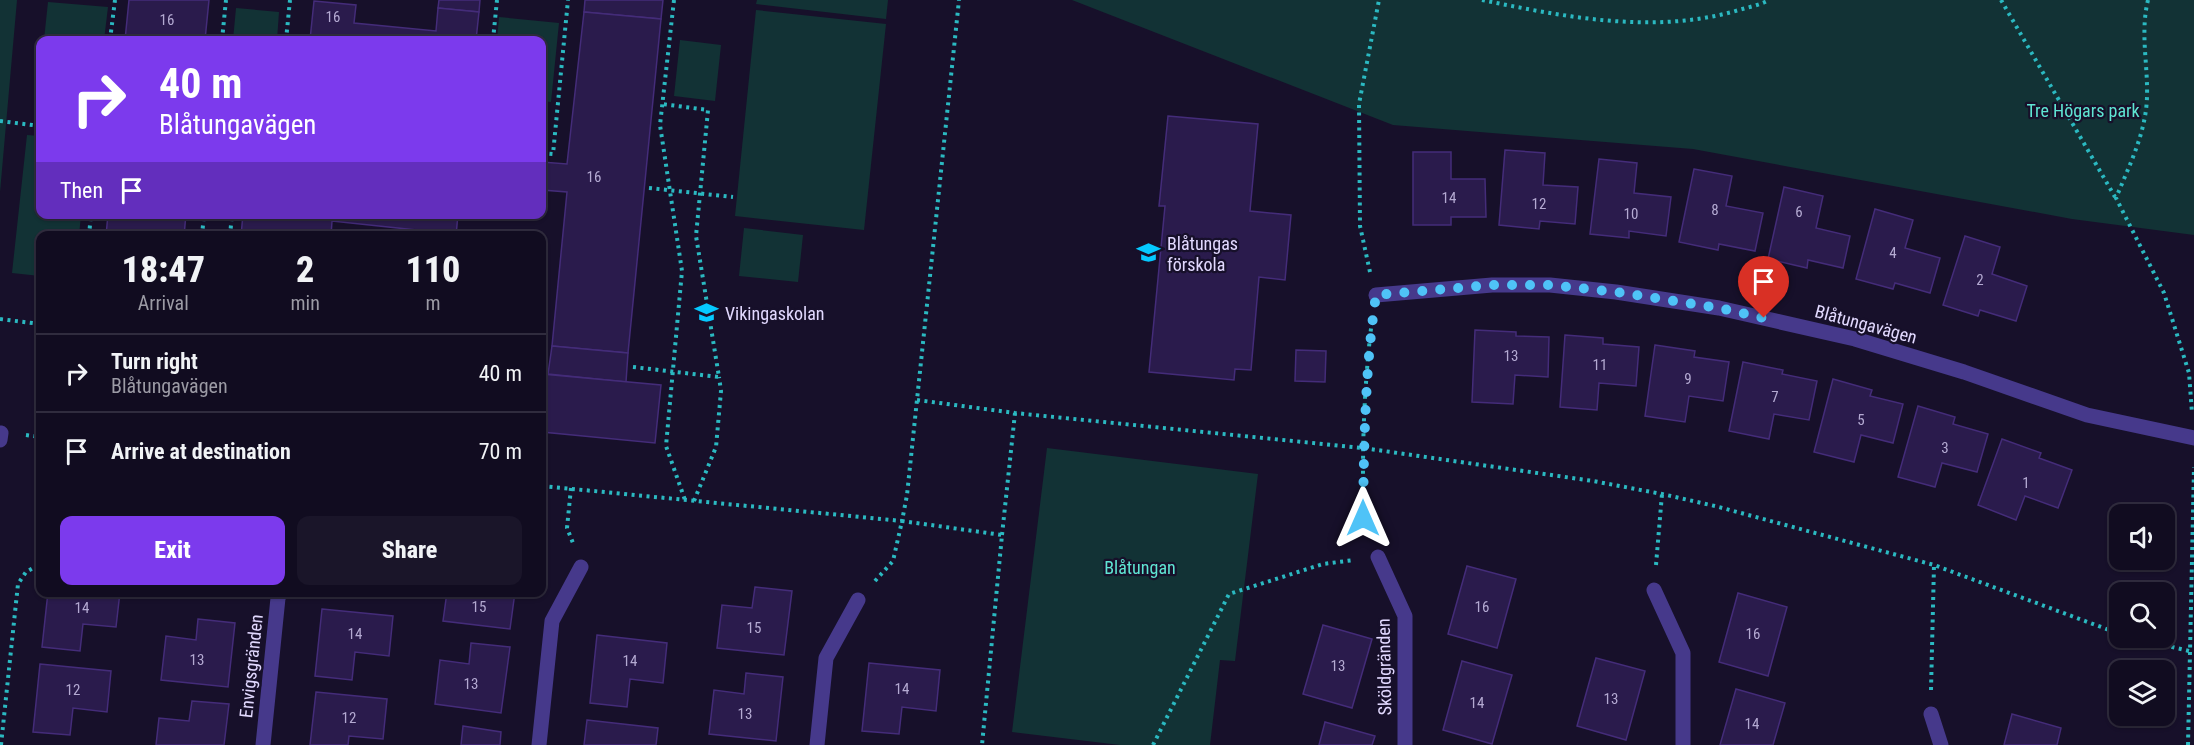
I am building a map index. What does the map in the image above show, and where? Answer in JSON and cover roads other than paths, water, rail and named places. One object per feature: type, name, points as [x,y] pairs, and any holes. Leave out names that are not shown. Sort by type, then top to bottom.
[{"type":"street","name":"Blåtungavägen","points":[[1376,295],[1492,285],[1550,285],[1616,292],[1719,308],[1855,339],[1964,372],[2087,415],[2194,431]]},
{"type":"street","points":[[0,440],[1,433]]},
{"type":"street","name":"Sköldgränden","points":[[1378,557],[1405,616],[1405,745]]},
{"type":"street","points":[[539,745],[552,621],[581,567]]},
{"type":"street","points":[[1654,590],[1683,653],[1683,745]]},
{"type":"street","name":"Envigsgränden","points":[[263,745],[278,597]]},
{"type":"street","points":[[817,745],[826,658],[858,600]]},
{"type":"street","points":[[1931,714],[1941,745]]},
{"type":"place","name":"Blåtungas förskola","points":[[1149,253]]},
{"type":"place","name":"Vikingaskolan","points":[[707,313]]},
{"type":"park label","name":"Tre Högars park","points":[[2083,110]]},
{"type":"park label","name":"Blåtungan","points":[[1140,567]]}]
